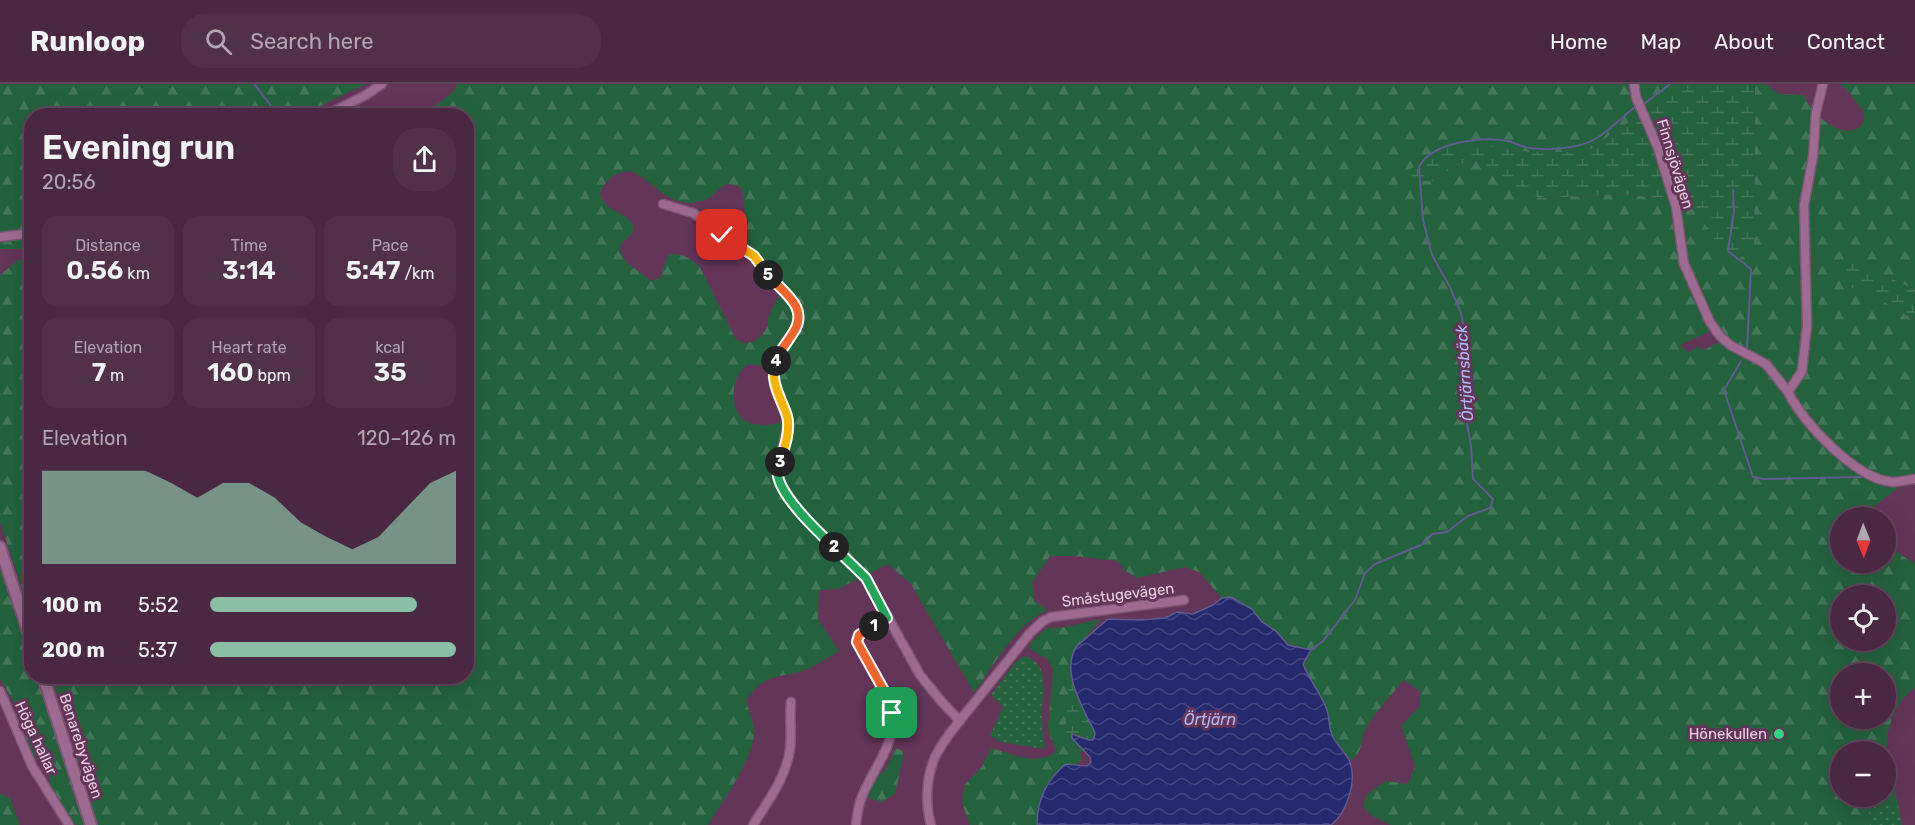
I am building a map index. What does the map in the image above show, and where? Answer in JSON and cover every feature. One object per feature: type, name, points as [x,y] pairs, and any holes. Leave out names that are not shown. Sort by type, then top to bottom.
[{"type":"street","points":[[337,108],[382,84]]},
{"type":"street","name":"Finnsjövägen","points":[[1634,84],[1636,97],[1658,148],[1676,207],[1684,264],[1710,322],[1730,345],[1766,364],[1827,444],[1866,475],[1893,482],[1915,479]]},
{"type":"street","points":[[1788,392],[1802,371],[1807,326],[1804,205],[1813,157],[1815,112],[1823,84]]},
{"type":"street","points":[[663,204],[693,213],[754,256],[797,306],[800,319],[797,327],[782,348],[774,367],[776,392],[787,416],[788,424],[778,477],[797,509],[866,578],[887,618],[930,688],[960,720]]},
{"type":"street","points":[[0,237],[24,234]]},
{"type":"street","points":[[0,547],[24,619]]},
{"type":"street","name":"Småstugevägen","points":[[931,825],[927,800],[934,759],[960,720],[1030,633],[1043,621],[1051,617],[1184,600]]},
{"type":"street","points":[[856,825],[863,794],[885,751],[893,723],[887,696],[859,647],[857,639],[863,632],[887,618]]},
{"type":"street","name":"Benarebyvägen","points":[[46,684],[91,825]]},
{"type":"street","name":"Höga hallar","points":[[0,691],[32,766],[69,825]]},
{"type":"street","points":[[753,825],[779,783],[787,765],[792,733],[789,716],[791,702]]},
{"type":"green space","points":[[0,84],[366,84],[316,108],[24,108],[24,249],[0,249]]},
{"type":"green space","points":[[458,84],[1663,84],[1659,99],[1652,108],[1612,133],[1595,147],[1583,152],[1528,152],[1477,145],[1442,149],[1427,160],[1433,181],[1456,165],[1476,161],[1497,170],[1542,198],[1625,194],[1657,198],[1688,191],[1698,213],[1754,250],[1755,84],[1766,84],[1779,94],[1804,95],[1814,112],[1825,121],[1836,128],[1850,131],[1861,125],[1864,114],[1840,84],[1915,84],[1915,290],[1849,255],[1847,286],[1870,294],[1915,320],[1915,482],[1906,482],[1874,507],[1830,507],[1830,573],[1896,573],[1896,552],[1915,564],[1915,688],[1903,699],[1896,710],[1896,663],[1830,663],[1830,729],[1889,729],[1887,741],[1830,741],[1830,807],[1876,807],[1868,808],[1871,825],[1391,825],[1372,816],[1363,806],[1367,794],[1386,781],[1408,784],[1415,766],[1401,726],[1420,706],[1420,691],[1404,680],[1371,721],[1364,733],[1358,753],[1349,761],[1328,727],[1327,710],[1303,664],[1310,650],[1288,645],[1276,631],[1262,622],[1252,609],[1231,597],[1222,598],[1199,572],[1185,567],[1137,578],[1124,570],[1118,561],[1050,556],[1032,583],[1034,600],[1047,610],[1035,617],[1015,636],[974,693],[911,584],[888,564],[838,589],[819,590],[818,619],[839,651],[809,668],[766,680],[746,700],[754,728],[750,751],[737,778],[708,825],[98,825],[54,684],[474,684],[474,108],[429,108],[438,103]],"holes":[[[629,171],[665,194],[681,202],[691,203],[705,200],[725,185],[730,184],[741,188],[747,244],[763,257],[785,284],[768,318],[766,329],[759,338],[750,343],[735,338],[700,267],[689,259],[677,254],[668,255],[660,278],[651,281],[626,262],[620,245],[632,234],[634,226],[626,217],[607,205],[600,194],[604,185],[618,173]],[[1711,331],[1719,342],[1704,350],[1698,347],[1688,352],[1680,345]],[[748,364],[758,365],[778,374],[783,399],[791,412],[776,424],[756,424],[743,419],[738,413],[734,399],[735,382]]]},
{"type":"green space","points":[[1663,84],[1755,84],[1754,250],[1729,264],[1698,213],[1688,191],[1657,198],[1625,194],[1542,198],[1517,191],[1497,170],[1476,161],[1456,165],[1433,181],[1408,181],[1409,170],[1442,149],[1452,146],[1477,145],[1528,152],[1583,152],[1595,147],[1612,133],[1652,108],[1659,99]]},
{"type":"green space","points":[[1849,255],[1915,290],[1915,320],[1870,294],[1847,286],[1839,274],[1840,262]]},
{"type":"green space","points":[[18,260],[24,260],[24,594],[0,522],[0,275]]},
{"type":"green space","points":[[0,557],[24,631],[24,684],[41,684],[88,825],[75,825],[50,786],[45,767],[31,754],[18,710],[0,678]]},
{"type":"green space","points":[[1100,619],[1073,652],[1065,734],[1080,752],[1082,759],[1077,764],[1059,770],[1052,777],[1042,795],[1037,825],[970,825],[962,803],[965,784],[981,768],[991,748],[1033,759],[1049,756],[1057,751],[1048,728],[1053,669],[1048,660],[1029,648],[1032,641],[1047,628],[1066,627]]},
{"type":"green space","points":[[1025,656],[1038,665],[1044,678],[1042,715],[1045,749],[1001,742],[990,736],[1003,707],[991,695],[1016,662]]},
{"type":"green space","points":[[1070,674],[1080,702],[1095,731],[1094,740],[1072,738],[1083,751],[1080,752],[1065,734]]},
{"type":"green space","points":[[896,748],[903,751],[903,757],[895,794],[881,802],[868,798],[872,782],[886,769]]},
{"type":"green space","points":[[0,793],[10,798],[20,825],[0,825]]},
{"type":"green space","points":[[1898,804],[1902,825],[1871,825],[1868,808],[1896,807]]},
{"type":"water","name":"Örtjärn","points":[[1231,597],[1252,609],[1262,622],[1276,631],[1288,645],[1311,650],[1303,664],[1328,713],[1333,737],[1349,760],[1351,768],[1349,795],[1337,820],[1331,825],[1037,825],[1037,816],[1044,791],[1059,770],[1066,764],[1087,766],[1091,762],[1090,757],[1072,738],[1072,734],[1093,740],[1095,734],[1079,700],[1071,673],[1072,655],[1076,647],[1108,619],[1165,618],[1177,612],[1193,614],[1222,598]]},
{"type":"waterway","points":[[254,84],[273,108]]},
{"type":"waterway","name":"Örtjärnsbäck","points":[[1644,104],[1670,84]]},
{"type":"waterway","name":"Örtjärnsbäck","points":[[1311,650],[1323,641],[1355,600],[1365,573],[1375,564],[1421,545],[1432,534],[1447,532],[1468,516],[1490,508],[1493,499],[1473,479],[1471,446],[1465,412],[1464,329],[1461,313],[1450,287],[1432,255],[1423,220],[1419,167],[1425,158],[1434,152],[1446,146],[1472,140],[1508,141],[1542,149],[1576,146],[1602,135],[1637,106]]},
{"type":"waterway","points":[[1733,190],[1734,211],[1728,251],[1751,269],[1747,349]]},
{"type":"waterway","points":[[1741,361],[1724,390],[1753,477],[1763,479],[1861,477]]},
{"type":"place","name":"Hönekullen","points":[[1779,734]]},
{"type":"route","points":[[722,235],[754,256],[797,306],[800,319],[777,358],[773,376],[776,392],[787,416],[788,424],[778,477],[797,509],[866,578],[887,618],[859,635],[857,642],[887,696],[892,713]]}]
